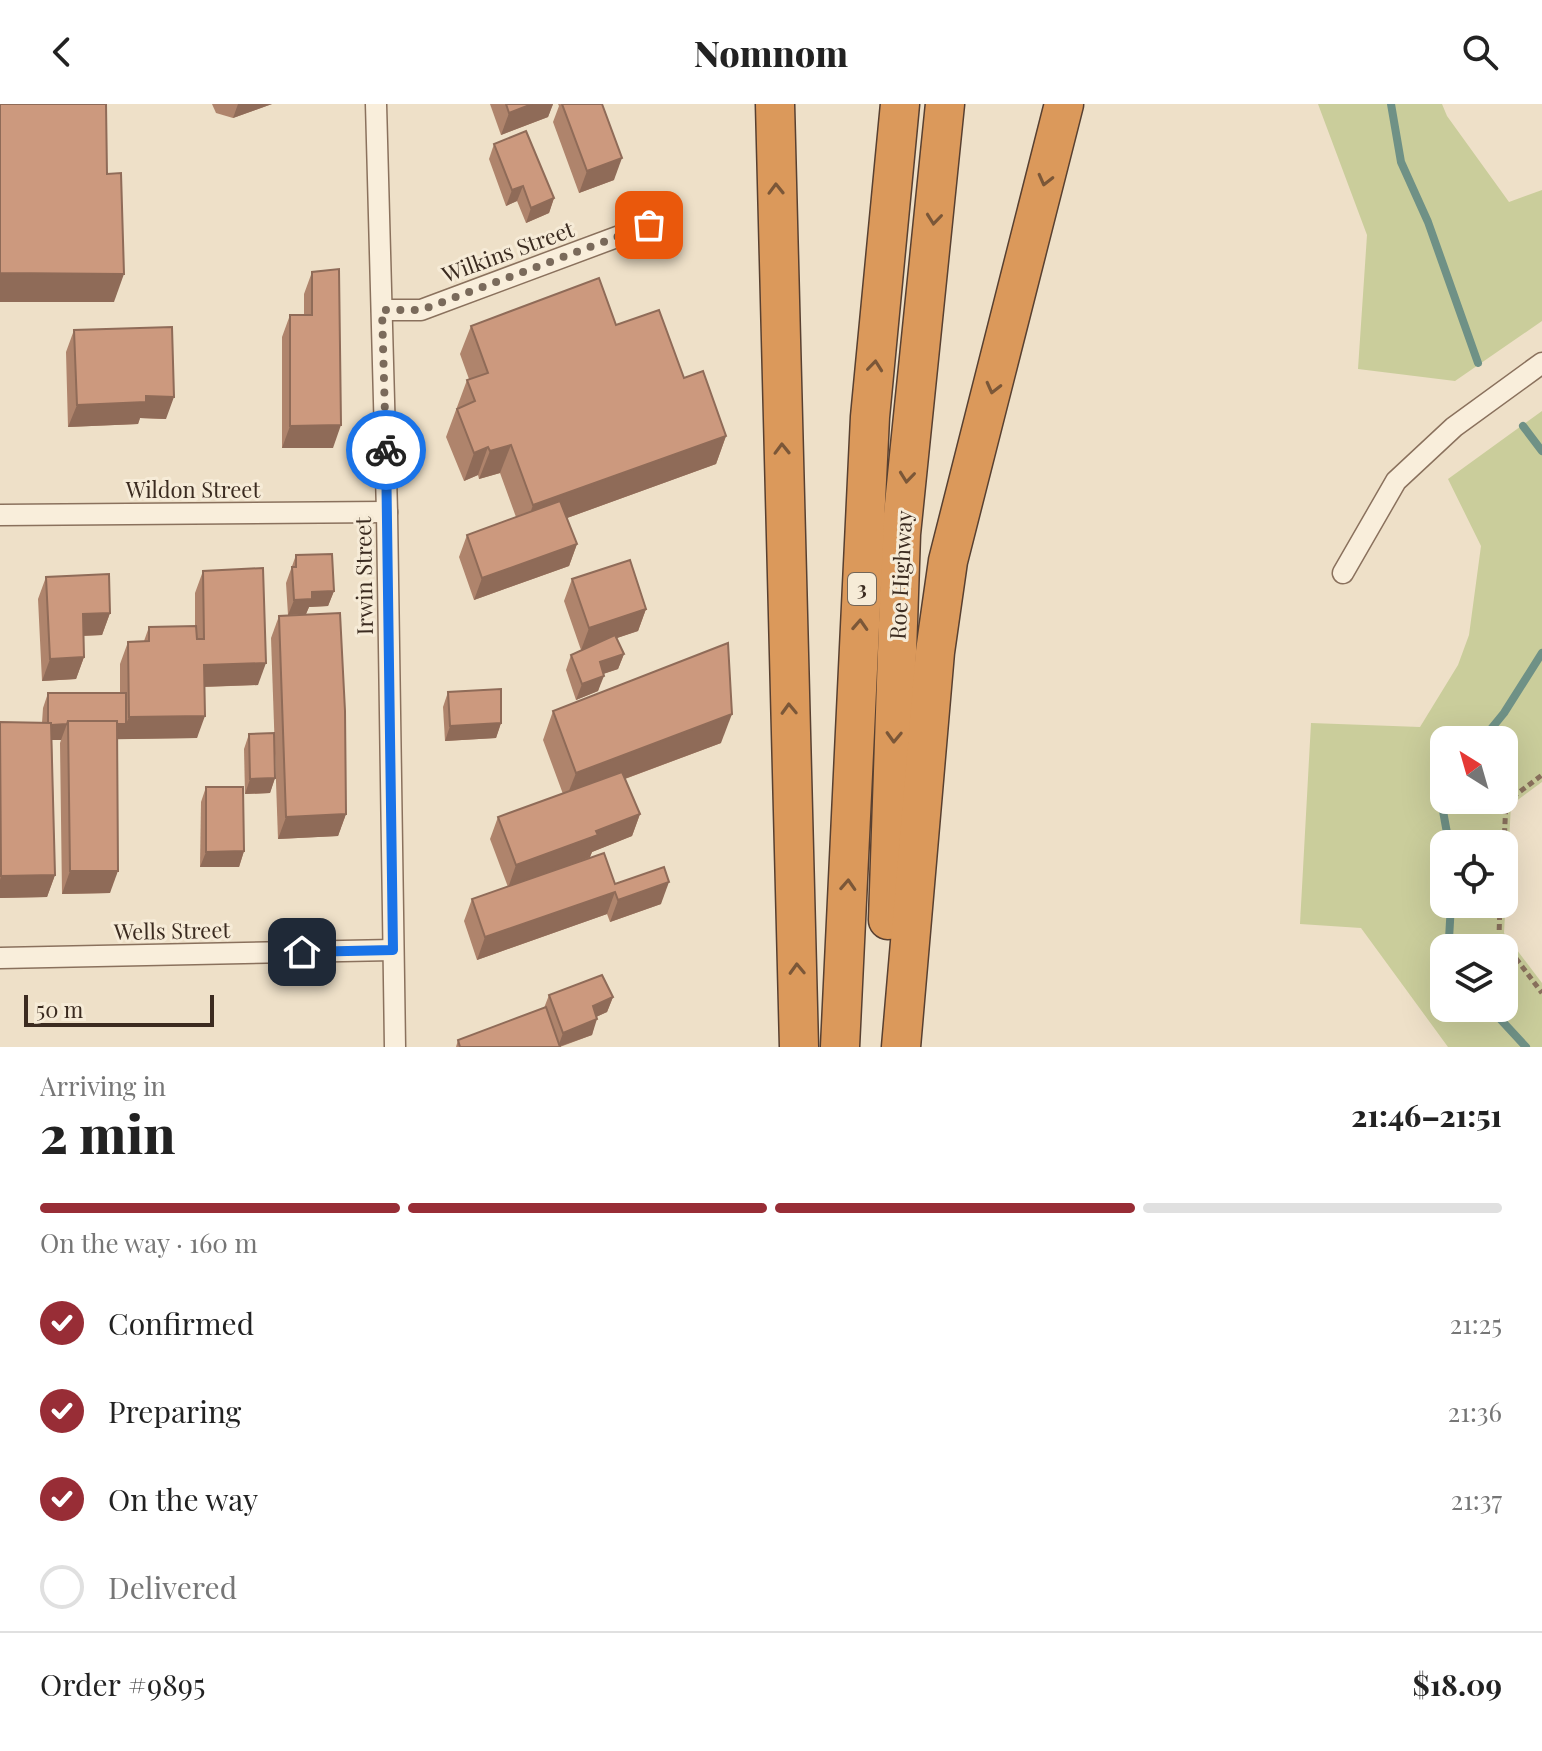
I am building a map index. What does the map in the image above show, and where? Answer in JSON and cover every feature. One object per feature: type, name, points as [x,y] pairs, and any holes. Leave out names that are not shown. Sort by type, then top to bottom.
[{"type":"highway","points":[[775,104],[799,1047]]},
{"type":"highway","name":"Roe Highway","points":[[840,1047],[870,417],[900,104]]},
{"type":"highway","name":"Roe Highway","points":[[884,1047],[901,534],[945,104]]},
{"type":"highway","points":[[901,1047],[935,652],[948,561],[1064,104]]},
{"type":"street","name":"Irwin Street","points":[[376,104],[387,512],[395,1047]]},
{"type":"street","name":"Wilkins Street","points":[[382,310],[421,310],[649,225]]},
{"type":"street","points":[[1343,573],[1396,481],[1454,427],[1542,363]]},
{"type":"street","name":"Wildon Street","points":[[0,515],[387,512]]},
{"type":"street","name":"Wells Street","points":[[0,958],[393,950]]},
{"type":"path","points":[[1505,830],[1506,802],[1542,775]]},
{"type":"path","points":[[1500,918],[1499,936],[1542,993]]},
{"type":"green space","points":[[1318,104],[1442,104],[1447,116],[1509,202],[1542,190],[1542,321],[1455,381],[1358,369],[1367,235]]},
{"type":"green space","points":[[1542,411],[1542,782],[1518,800],[1518,726],[1430,726],[1430,814],[1511,814],[1510,830],[1430,830],[1430,918],[1505,918],[1505,934],[1430,934],[1430,1022],[1518,1022],[1518,951],[1542,983],[1542,1047],[1448,1047],[1361,928],[1300,924],[1311,723],[1420,727],[1458,665],[1469,635],[1481,546],[1448,479]]},
{"type":"building","points":[[0,104],[106,104],[107,174],[121,173],[124,274],[0,273]]},
{"type":"building","points":[[506,104],[532,104],[509,113]]},
{"type":"building","points":[[562,104],[602,104],[622,158],[587,171]]},
{"type":"building","points":[[526,131],[554,198],[531,208],[523,186],[512,190],[494,144]]},
{"type":"building","points":[[339,269],[341,425],[290,426],[290,315],[312,315],[312,272]]},
{"type":"building","points":[[599,278],[616,325],[659,310],[684,378],[703,371],[726,436],[533,505],[511,445],[490,451],[488,447],[474,453],[457,409],[475,401],[467,380],[488,373],[471,326]]},
{"type":"building","points":[[172,327],[174,397],[146,396],[146,402],[77,405],[74,330]]},
{"type":"building","points":[[560,501],[577,544],[482,578],[467,535]]},
{"type":"building","points":[[332,554],[334,591],[312,592],[312,599],[294,600],[292,567],[296,567],[296,555]]},
{"type":"building","points":[[630,560],[646,609],[589,628],[572,579]]},
{"type":"building","points":[[263,568],[266,663],[204,665],[205,716],[129,717],[128,642],[149,641],[149,627],[196,626],[197,639],[204,639],[203,571]]},
{"type":"building","points":[[109,574],[110,613],[83,614],[84,657],[50,659],[46,577]]},
{"type":"building","points":[[340,613],[346,814],[286,817],[279,616]]},
{"type":"building","points":[[615,635],[624,654],[600,662],[604,676],[582,684],[571,655]]},
{"type":"building","points":[[728,643],[732,714],[576,773],[553,711]]},
{"type":"building","points":[[501,689],[501,723],[450,726],[448,692]]},
{"type":"building","points":[[48,693],[126,693],[126,724],[117,724],[117,721],[68,721],[67,724],[51,725],[48,723]]},
{"type":"building","points":[[68,721],[117,721],[118,871],[70,871]]},
{"type":"building","points":[[0,722],[51,723],[55,875],[1,876]]},
{"type":"building","points":[[274,733],[275,778],[250,779],[249,734]]},
{"type":"building","points":[[622,772],[640,814],[596,831],[598,835],[516,865],[498,817]]},
{"type":"building","points":[[206,787],[243,787],[244,851],[206,852]]},
{"type":"building","points":[[604,853],[615,884],[664,867],[669,882],[618,900],[615,892],[485,937],[472,899]]},
{"type":"building","points":[[602,975],[613,997],[593,1006],[597,1019],[563,1033],[549,995]]},
{"type":"building","points":[[546,1007],[560,1047],[460,1047],[458,1040]]},
{"type":"waterway","points":[[1391,104],[1401,162],[1428,222],[1478,363]]},
{"type":"waterway","points":[[1523,426],[1542,451]]},
{"type":"waterway","points":[[1493,726],[1542,653]]},
{"type":"waterway","points":[[1444,814],[1446,830]]},
{"type":"waterway","points":[[1449,934],[1450,918]]},
{"type":"waterway","points":[[1503,1022],[1526,1047]]},
{"type":"way so far","points":[[386,450],[382,310],[421,310],[649,225]]},
{"type":"route","points":[[302,952],[393,950],[386,450]]}]
